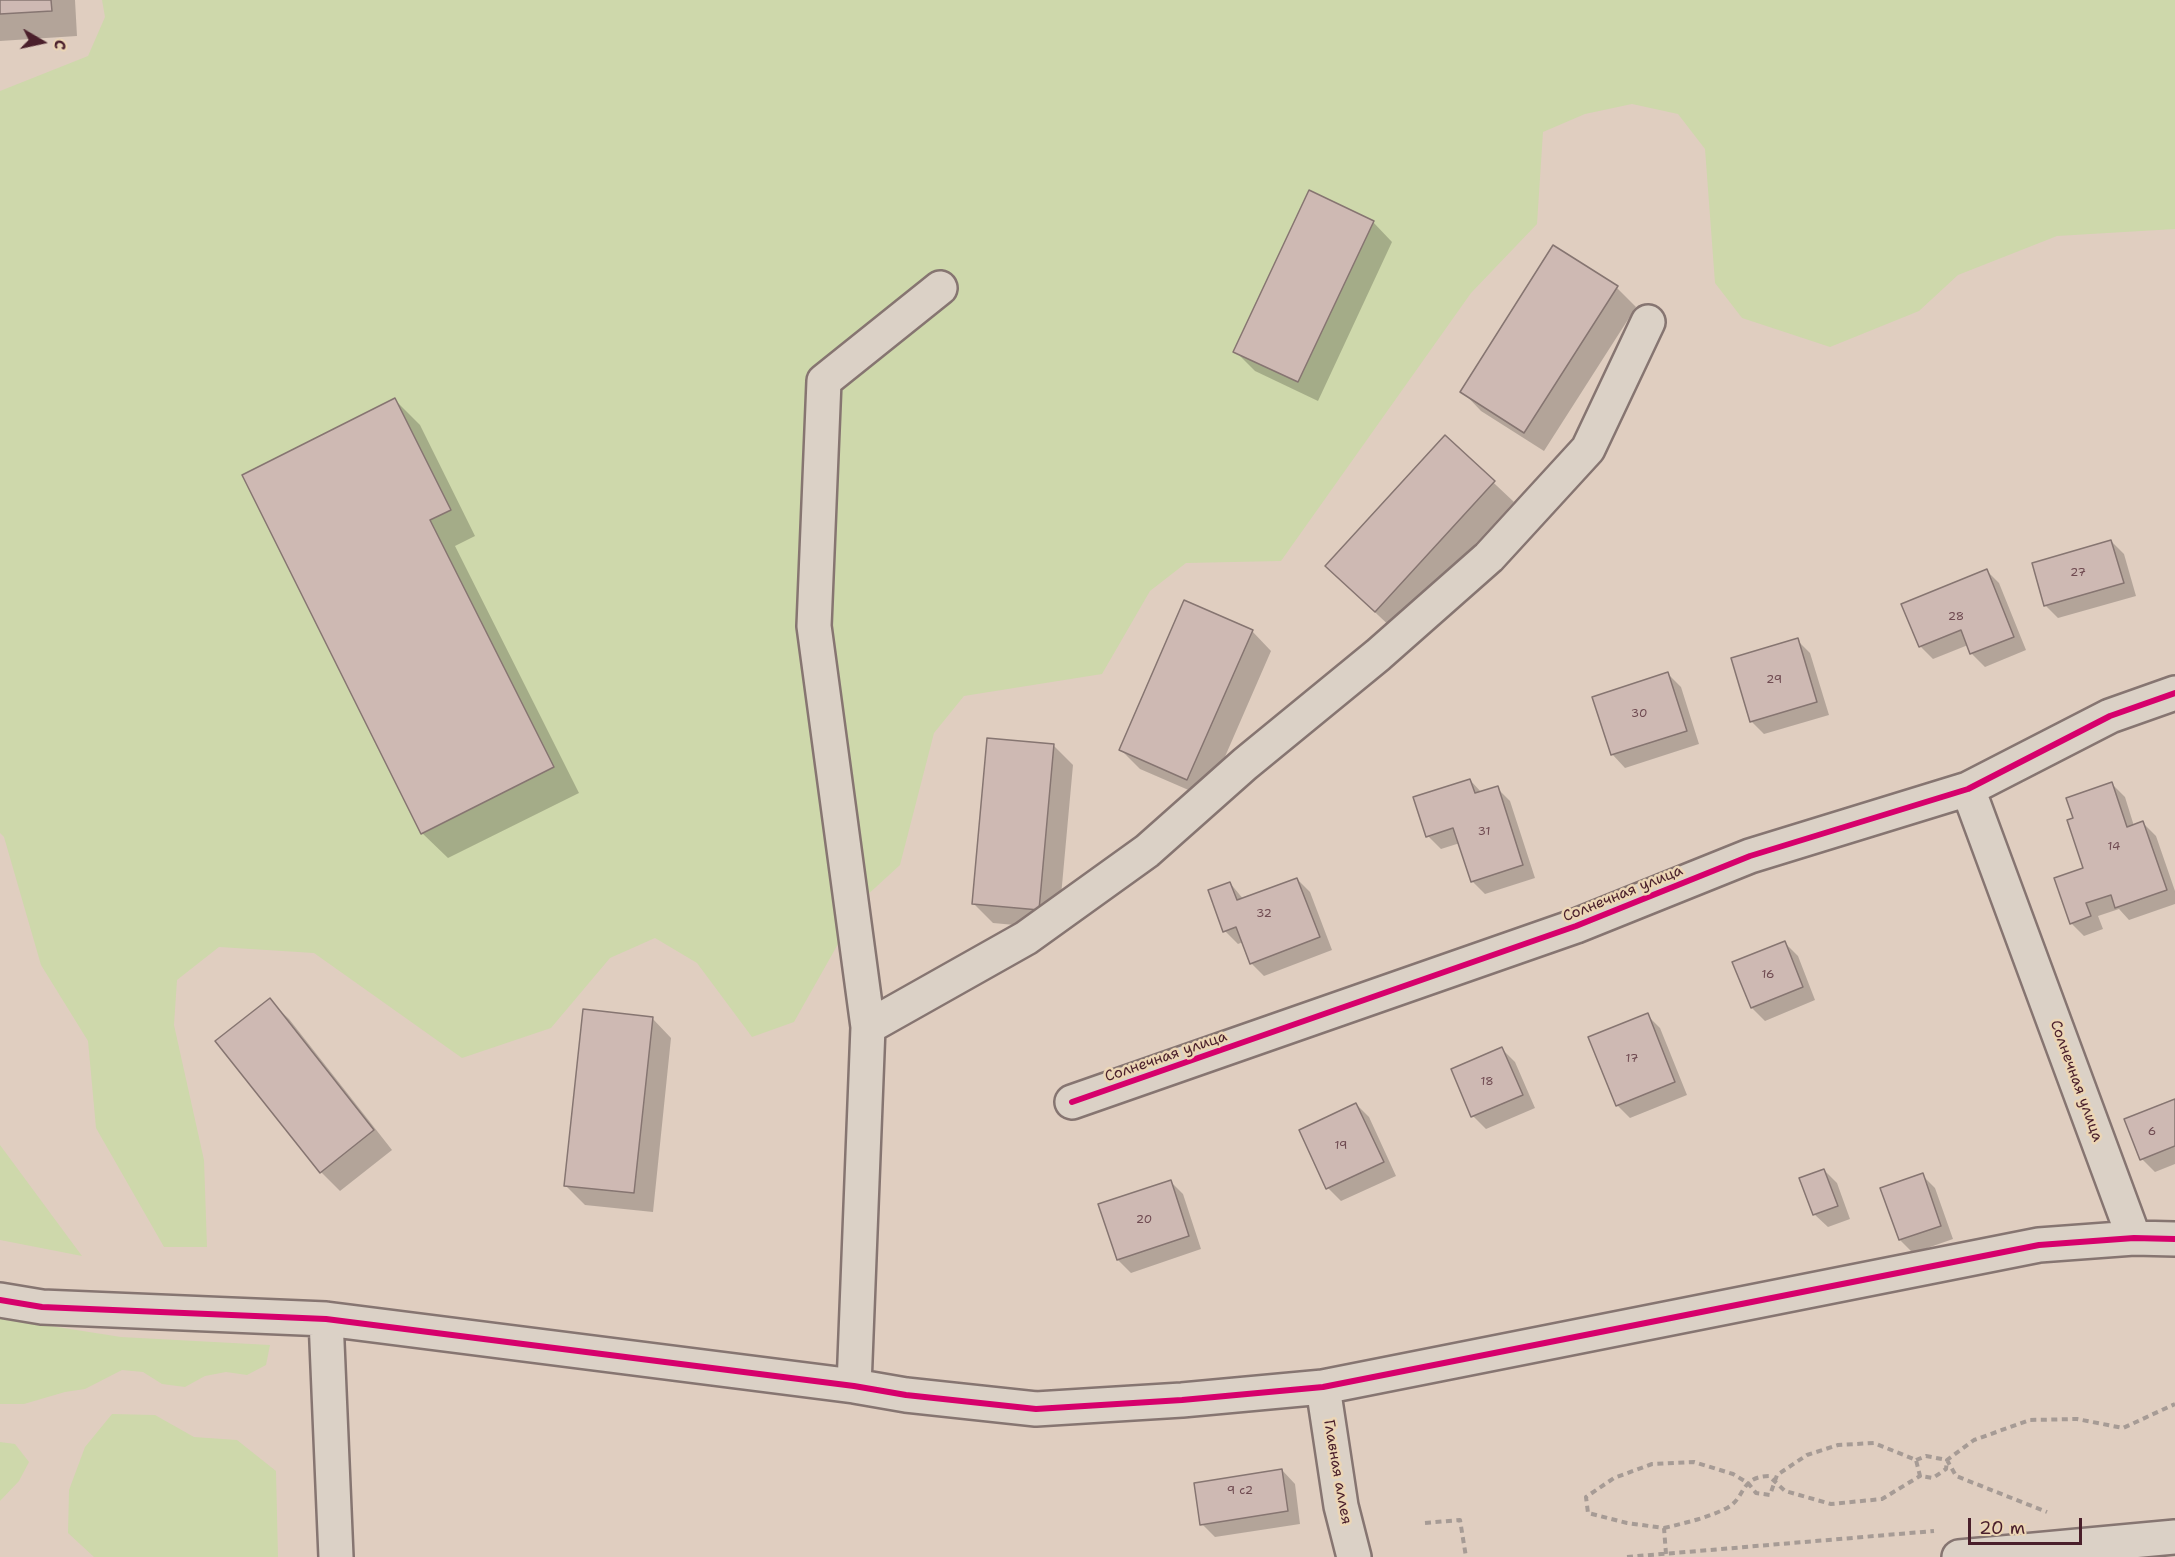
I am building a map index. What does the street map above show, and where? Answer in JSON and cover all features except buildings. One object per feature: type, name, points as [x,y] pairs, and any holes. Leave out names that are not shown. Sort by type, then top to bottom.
[{"type":"street","points":[[854,1386],[868,1027],[814,626],[824,381],[940,288]]},
{"type":"street","points":[[868,1027],[1026,938],[1147,851],[1245,764],[1378,655],[1489,557],[1588,448],[1648,322]]},
{"type":"street","name":"Солнечная улица","points":[[1072,1102],[1576,926],[1750,856],[1968,789],[2110,716],[2175,693]]},
{"type":"street","name":"Солнечная улица","points":[[1968,789],[2134,1238]]},
{"type":"street","points":[[0,1300],[42,1307],[326,1319],[854,1386],[906,1395],[1036,1409],[1182,1400],[1323,1387],[2039,1245],[2134,1238],[2175,1239]]},
{"type":"street","points":[[326,1319],[336,1557]]},
{"type":"street","name":"Главная аллея","points":[[1323,1387],[1341,1506],[1354,1557]]},
{"type":"street","points":[[1972,1556],[2175,1538]]},
{"type":"path","points":[[2056,1515],[1956,1476],[1947,1460],[1926,1456],[1916,1460],[1874,1443],[1838,1445],[1807,1455],[1776,1475],[1770,1496],[1756,1493],[1748,1483],[1733,1474],[1694,1462],[1652,1464],[1614,1478],[1586,1497],[1588,1513],[1627,1523],[1664,1528],[1698,1520],[1730,1507],[1748,1483],[1757,1476],[1769,1476],[1785,1491],[1831,1504],[1882,1499],[1920,1476],[1933,1478],[1946,1469],[1947,1460],[1974,1440],[2030,1420],[2077,1419],[2123,1428],[2175,1404]]},
{"type":"path","points":[[1916,1460],[1920,1476]]},
{"type":"path","points":[[1425,1524],[1460,1520],[1466,1557]]},
{"type":"path","points":[[1664,1528],[1666,1554]]},
{"type":"path","points":[[1627,1557],[1937,1530]]},
{"type":"green space","points":[[102,0],[2175,0],[2175,229],[2057,236],[1958,275],[1919,311],[1830,347],[1742,318],[1715,283],[1705,149],[1678,114],[1632,104],[1585,114],[1543,132],[1537,224],[1471,293],[1281,561],[1186,563],[1150,591],[1102,674],[964,696],[934,733],[900,865],[864,898],[794,1022],[752,1037],[697,963],[655,938],[610,958],[551,1028],[462,1058],[314,953],[219,947],[177,980],[174,1025],[204,1160],[207,1247],[164,1247],[96,1128],[88,1041],[41,965],[4,837],[0,833],[0,91],[88,56],[105,17]]},
{"type":"green space","points":[[0,1145],[82,1256],[0,1240]]},
{"type":"green space","points":[[0,1318],[121,1337],[270,1345],[266,1365],[247,1375],[226,1372],[205,1376],[185,1387],[162,1384],[143,1372],[122,1370],[85,1389],[65,1392],[24,1404],[0,1404]]},
{"type":"green space","points":[[112,1414],[155,1415],[194,1437],[237,1440],[276,1471],[278,1557],[94,1557],[68,1533],[69,1490],[85,1447]]},
{"type":"green space","points":[[0,1442],[15,1444],[29,1462],[19,1481],[0,1501]]},
{"type":"cycle path","points":[[1072,1102],[1576,926],[1750,856],[1968,789],[2110,716],[2175,693]]},
{"type":"cycle path","points":[[0,1300],[42,1307],[326,1319],[854,1386],[906,1395],[1036,1409],[1182,1400],[1323,1387],[2039,1245],[2134,1238],[2175,1239]]}]
